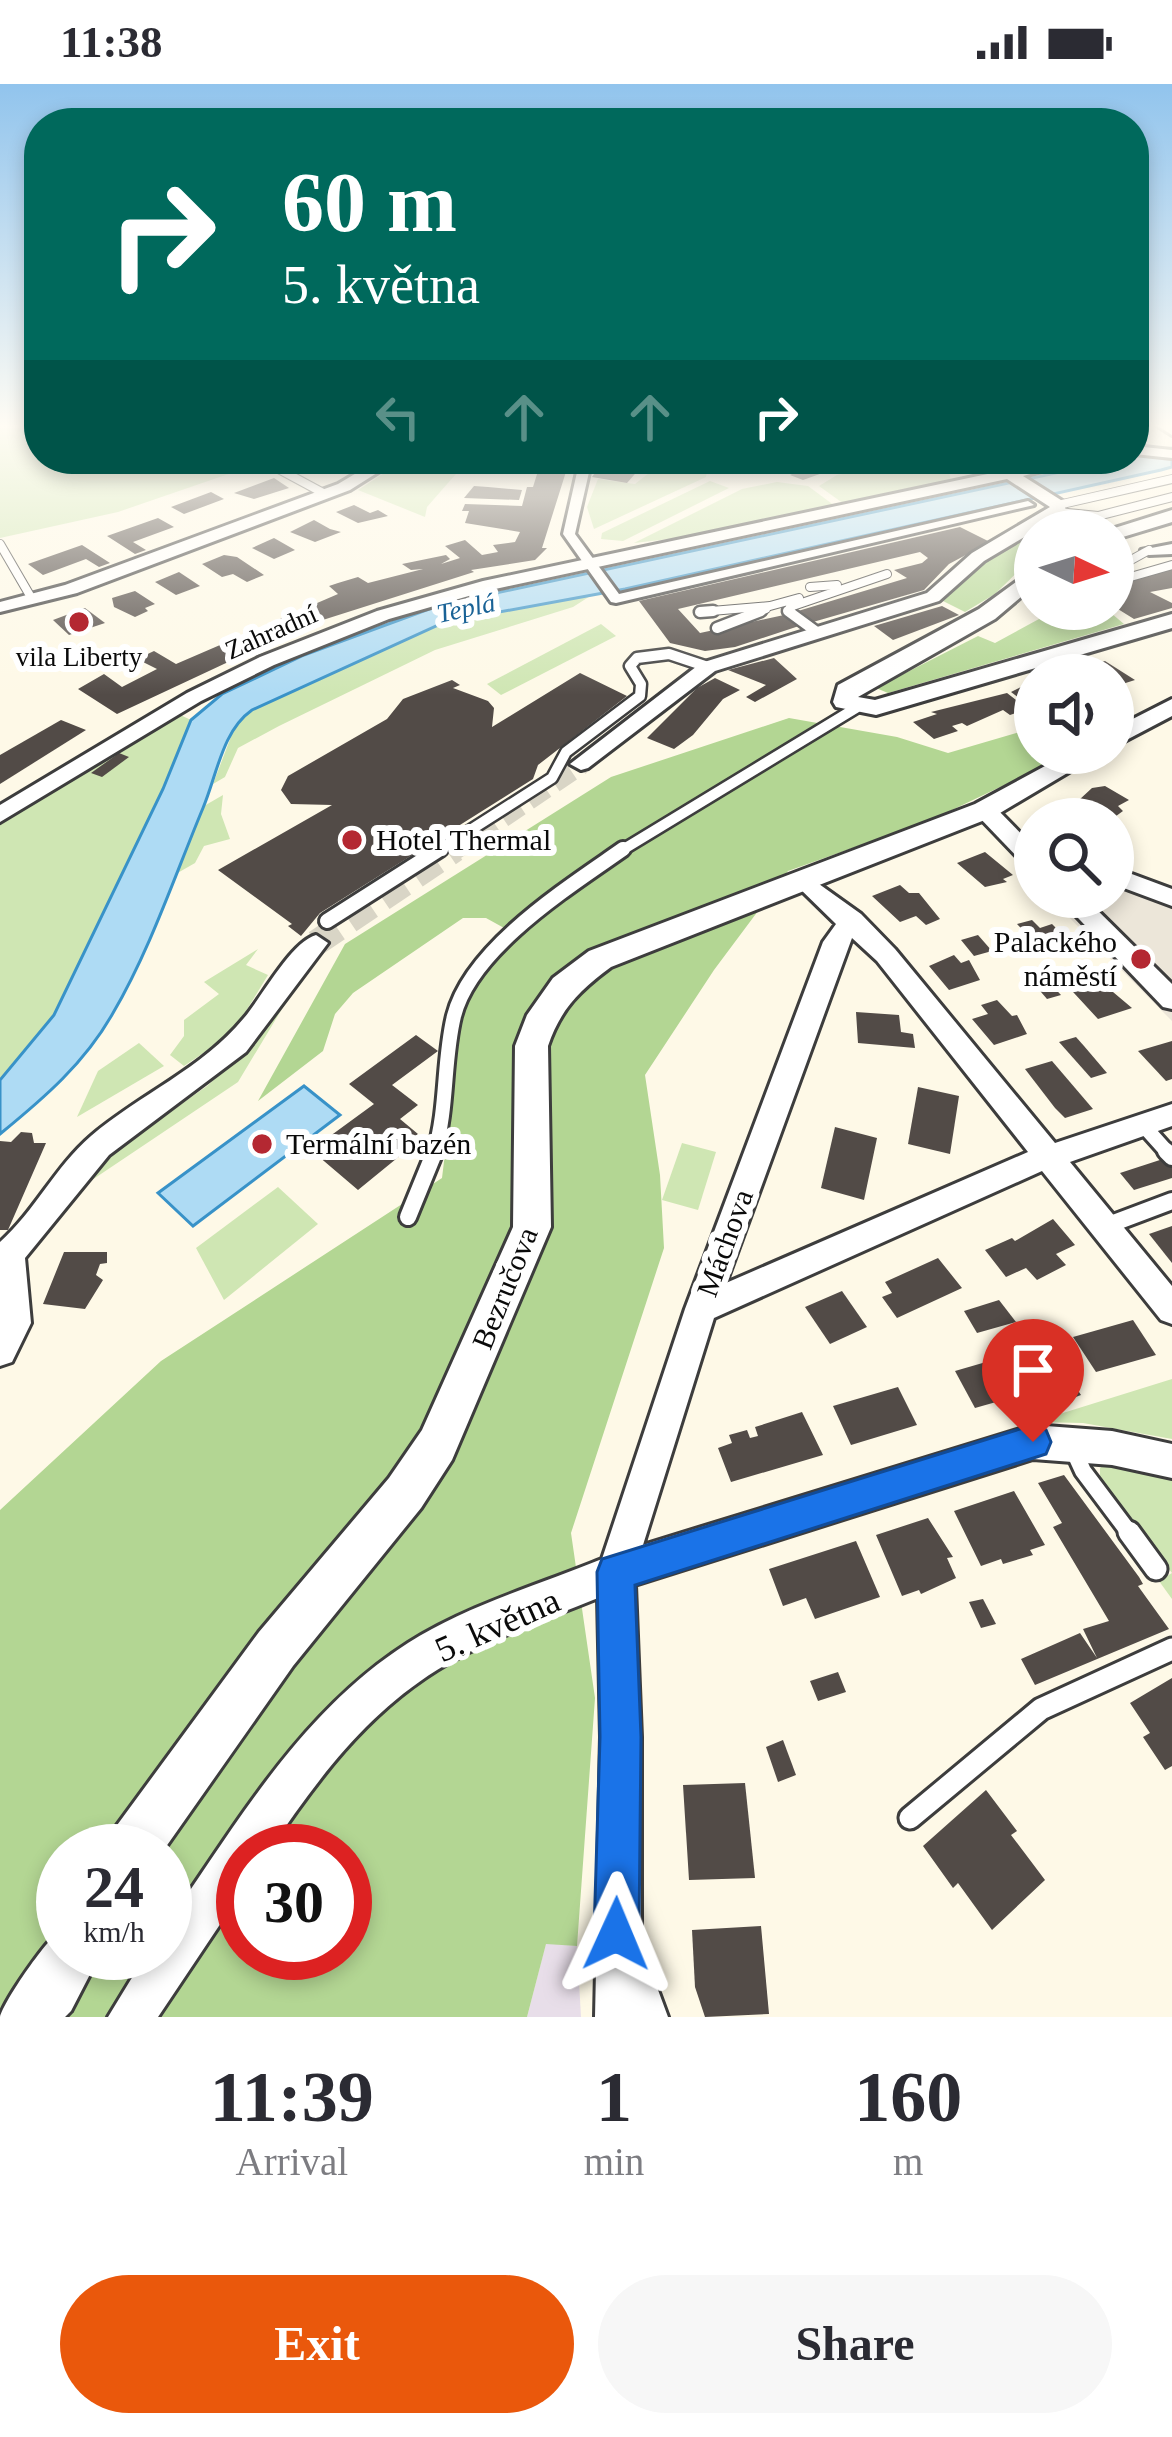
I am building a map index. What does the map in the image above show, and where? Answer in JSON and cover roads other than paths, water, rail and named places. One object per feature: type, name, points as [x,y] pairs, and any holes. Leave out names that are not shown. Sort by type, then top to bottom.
[{"type":"street","points":[[0,607],[70,590],[271,514]]},
{"type":"street","points":[[573,514],[569,534],[613,595],[995,514]]},
{"type":"street","name":"Zahradní","points":[[0,814],[152,721],[267,661],[382,615],[484,586],[594,568],[843,514]]},
{"type":"street","points":[[581,764],[708,667],[933,596],[1033,514]]},
{"type":"street","points":[[1134,529],[1172,519]]},
{"type":"street","points":[[1149,550],[1172,549]]},
{"type":"street","points":[[1014,592],[988,614],[851,687],[843,699],[856,708],[885,706],[1172,621]]},
{"type":"street","points":[[1134,727],[1172,706]]},
{"type":"street","name":"Bezručova","points":[[150,1824],[276,1648],[405,1493],[437,1445],[532,1227],[538,1189],[525,1096],[526,1070],[532,1039],[557,990],[600,958],[985,810],[1050,774]]},
{"type":"street","points":[[985,810],[1014,840]]},
{"type":"street","points":[[1009,835],[1014,837]]},
{"type":"street","points":[[805,882],[886,955],[1172,1310]]},
{"type":"street","points":[[1134,883],[1172,897]]},
{"type":"street","points":[[1091,918],[1172,1000]]},
{"type":"street","name":"Máchova","points":[[617,2017],[621,1737],[616,1572],[701,1309],[835,942],[852,920]]},
{"type":"street","points":[[0,1351],[15,1323],[5,1256],[59,1199],[82,1163],[134,1118],[238,1044],[321,932]]},
{"type":"street","points":[[701,1309],[1046,1157],[1158,1120]]},
{"type":"street","name":"5. května","points":[[262,1824],[304,1762],[361,1703],[423,1656],[616,1572],[1033,1442],[1070,1442],[1172,1461]]},
{"type":"street","name":"5. května","points":[[131,2017],[216,1892]]},
{"type":"street","points":[[616,1934],[645,2017]]},
{"type":"street","points":[[27,2017],[57,1980]]},
{"type":"lane","points":[[0,544],[32,599]]},
{"type":"lane","points":[[1134,560],[1149,550]]},
{"type":"lane","points":[[1134,576],[1172,565]]},
{"type":"lane","points":[[717,628],[770,606],[887,574]]},
{"type":"lane","points":[[811,587],[825,583],[842,587]]},
{"type":"lane","points":[[818,633],[788,611],[828,591]]},
{"type":"lane","points":[[700,612],[770,606]]},
{"type":"lane","points":[[321,932],[552,778],[566,752],[640,696],[641,684],[630,666],[637,658],[662,652],[708,667]]},
{"type":"lane","points":[[408,1217],[435,1161],[445,1109],[446,1056],[458,1002],[490,952],[595,866],[856,708]]},
{"type":"lane","points":[[1158,1120],[1172,1157]]},
{"type":"lane","points":[[1103,1227],[1172,1201]]},
{"type":"lane","points":[[1070,1442],[1083,1471],[1156,1569]]},
{"type":"lane","points":[[910,1818],[1041,1709],[1172,1649]]},
{"type":"water","name":"Teplá","points":[[863,514],[962,514],[625,589],[445,622],[252,710],[227,742],[161,912],[113,1013],[77,1064],[0,1134],[0,1080],[54,1015],[163,789],[191,720],[222,694],[304,655],[440,605]]},
{"type":"water","name":"Termální bazén","points":[[304,1086],[340,1115],[193,1226],[158,1193]]},
{"type":"tunnel","points":[[451,852],[581,764]]},
{"type":"tunnel","points":[[316,943],[455,849]]},
{"type":"place","name":"vila Liberty","points":[[79,622]]},
{"type":"place","name":"Hotel Thermal","points":[[352,840]]},
{"type":"place","name":"Palackého náměstí","points":[[1141,959]]},
{"type":"place","name":"Termální bazén","points":[[262,1144]]}]
